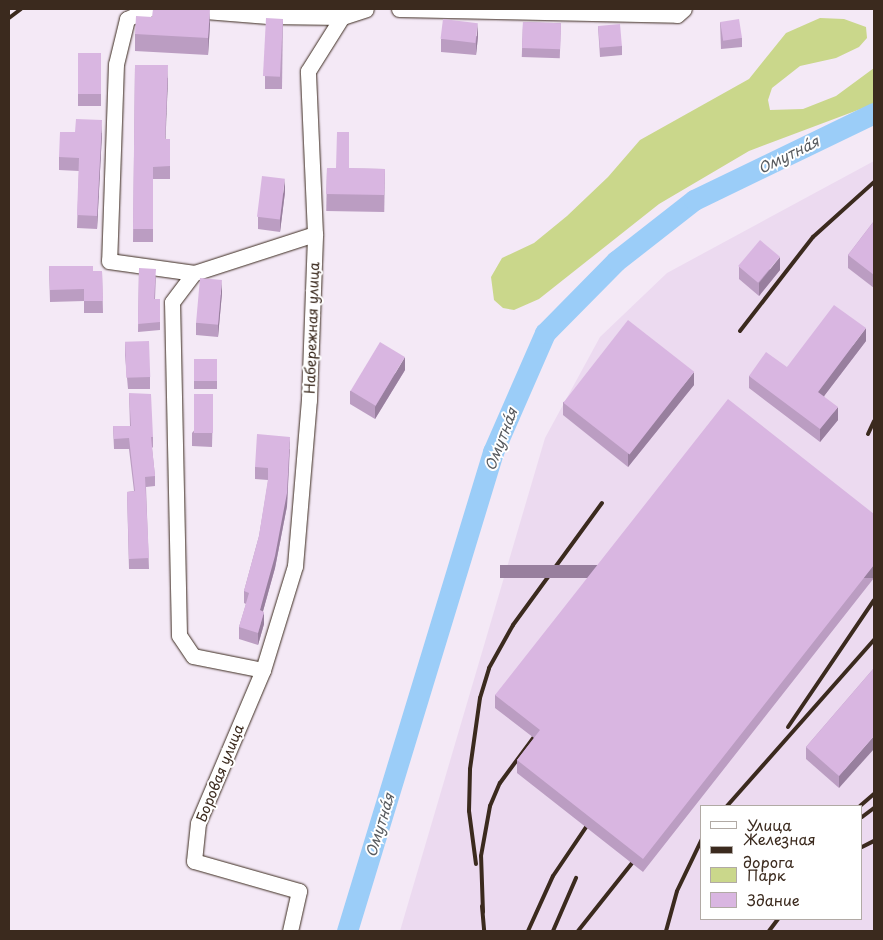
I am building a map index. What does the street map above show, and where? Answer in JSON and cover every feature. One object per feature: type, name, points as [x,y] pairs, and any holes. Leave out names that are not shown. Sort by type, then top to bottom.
[{"type":"street","points":[[148,9],[127,20],[116,64],[109,261],[194,272],[315,234]]},
{"type":"street","points":[[180,9],[268,16],[342,16],[366,9]]},
{"type":"street","points":[[399,9],[677,15],[684,9]]},
{"type":"street","name":"Набережная улица","points":[[263,670],[295,566],[309,400],[315,234],[308,71],[342,16]]},
{"type":"street","points":[[194,272],[172,302],[179,635],[193,656],[263,670]]},
{"type":"street","name":"Боровая улица","points":[[263,670],[198,823],[194,861],[299,891],[290,931]]},
{"type":"shaded area","points":[[874,161],[874,931],[400,931],[545,438],[600,337],[667,273]]},
{"type":"green space","points":[[820,18],[844,19],[866,27],[867,38],[859,47],[836,58],[800,66],[772,88],[768,100],[770,110],[803,109],[836,96],[874,68],[874,104],[749,151],[659,204],[539,299],[514,310],[503,308],[494,300],[491,277],[502,258],[534,243],[567,216],[608,177],[640,140],[749,79],[786,33]]},
{"type":"building","points":[[153,9],[210,9],[208,38],[135,34],[136,16],[152,17]]},
{"type":"building","points":[[266,18],[283,19],[280,77],[263,76]]},
{"type":"building","points":[[443,19],[478,23],[475,43],[441,39]]},
{"type":"building","points":[[739,19],[742,38],[723,41],[720,22]]},
{"type":"building","points":[[523,22],[561,23],[560,49],[522,48]]},
{"type":"building","points":[[620,24],[622,46],[600,48],[598,26]]},
{"type":"building","points":[[78,53],[101,53],[101,94],[78,94]]},
{"type":"building","points":[[135,65],[168,65],[165,139],[170,139],[170,166],[153,167],[153,229],[133,229]]},
{"type":"building","points":[[76,119],[102,120],[97,216],[77,215],[79,158],[59,157],[60,132],[75,132]]},
{"type":"building","points":[[337,132],[349,132],[349,168],[385,169],[384,195],[326,194],[327,168],[336,168]]},
{"type":"building","points":[[262,176],[285,179],[280,219],[257,217]]},
{"type":"building","points":[[874,221],[874,275],[848,255]]},
{"type":"building","points":[[760,240],[780,257],[758,283],[738,266]]},
{"type":"building","points":[[49,266],[93,266],[93,271],[102,271],[103,301],[84,301],[84,289],[50,290]]},
{"type":"building","points":[[139,268],[156,269],[154,299],[160,299],[160,322],[138,324]]},
{"type":"building","points":[[200,278],[222,280],[218,325],[196,323]]},
{"type":"building","points":[[834,305],[866,328],[818,392],[838,407],[820,429],[749,376],[766,352],[787,367]]},
{"type":"building","points":[[628,320],[694,372],[630,454],[563,403]]},
{"type":"building","points":[[149,341],[150,377],[126,378],[125,342]]},
{"type":"building","points":[[380,342],[405,357],[376,406],[351,391]]},
{"type":"building","points":[[194,359],[217,359],[217,381],[194,381]]},
{"type":"building","points":[[129,393],[151,394],[153,437],[151,437],[155,476],[145,477],[149,558],[129,559],[127,492],[135,491],[129,438],[114,439],[113,426],[131,426]]},
{"type":"building","points":[[194,394],[213,394],[213,433],[194,433]]},
{"type":"building","points":[[728,399],[874,514],[874,565],[643,859],[517,760],[540,730],[495,695]]},
{"type":"building","points":[[257,434],[290,437],[287,493],[275,556],[260,610],[264,612],[258,633],[239,627],[249,593],[244,591],[259,536],[268,479],[268,468],[255,467]]},
{"type":"building","points":[[874,668],[874,736],[839,776],[806,747]]},
{"type":"waterway","name":"Омутна́я","points":[[347,931],[493,452],[545,333],[616,261],[694,200],[874,113]]},
{"type":"railway","points":[[9,18],[21,9]]},
{"type":"railway","points":[[740,331],[813,237],[874,182]]},
{"type":"railway","points":[[868,434],[874,421]]},
{"type":"railway","points":[[476,864],[469,811],[470,769],[480,698],[489,668],[513,625],[602,503]]},
{"type":"railway","points":[[788,727],[874,600]]},
{"type":"railway","points":[[728,805],[874,640]]},
{"type":"railway","points":[[483,912],[481,856],[490,806],[500,783],[542,726]]},
{"type":"railway","points":[[861,805],[874,794]]},
{"type":"railway","points":[[863,816],[874,808]]},
{"type":"railway","points":[[528,931],[553,876],[593,817]]},
{"type":"railway","points":[[863,846],[874,841]]},
{"type":"railway","points":[[666,931],[677,891],[700,843]]},
{"type":"railway","points":[[578,931],[640,853]]},
{"type":"railway","points":[[553,931],[576,878]]},
{"type":"railway","points":[[482,906],[484,931]]},
{"type":"railway","points":[[769,931],[777,920]]}]
